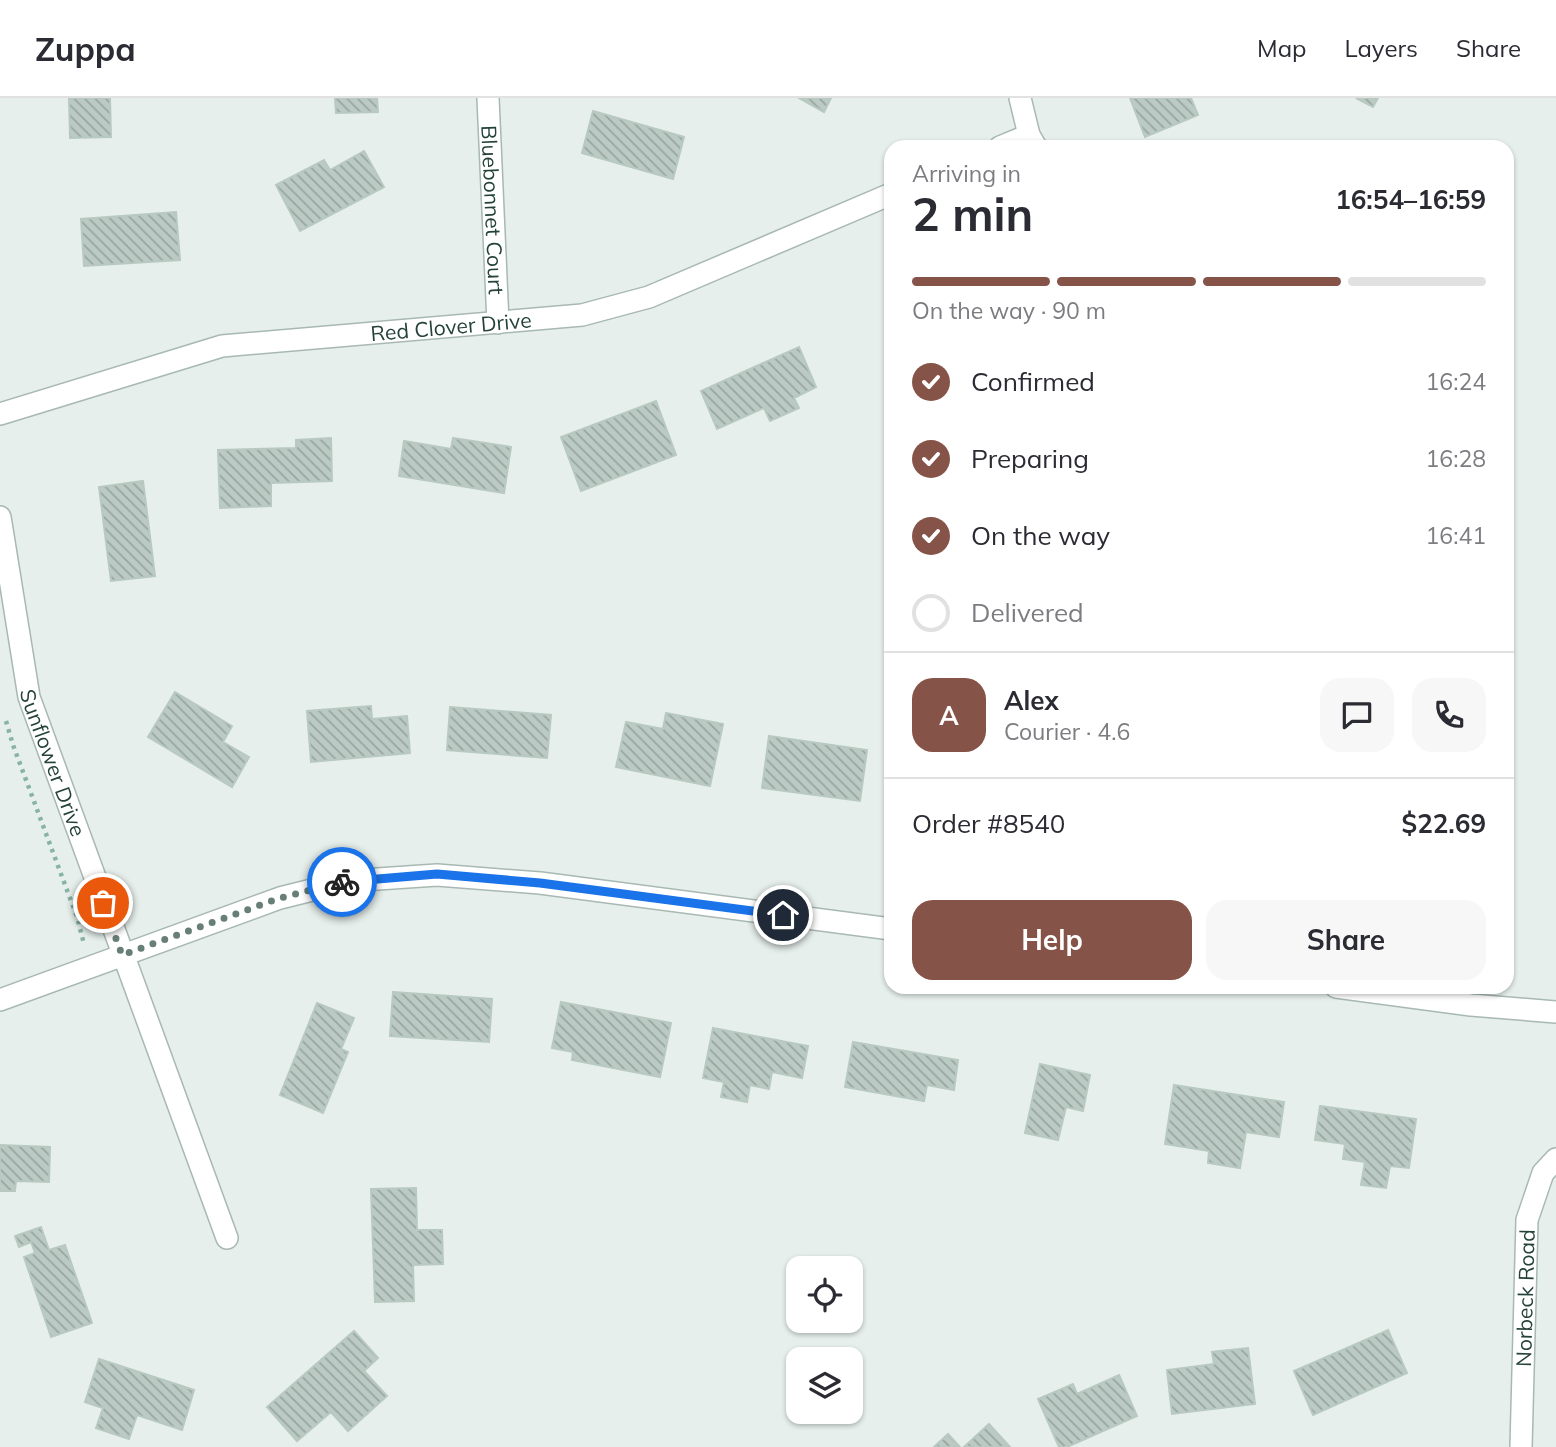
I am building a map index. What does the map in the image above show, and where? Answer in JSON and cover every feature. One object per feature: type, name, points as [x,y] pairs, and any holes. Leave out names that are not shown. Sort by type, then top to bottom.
[{"type":"street","name":"Bluebonnet Court","points":[[488,98],[498,323]]},
{"type":"street","points":[[1020,98],[1032,140]]},
{"type":"street","name":"Red Clover Drive","points":[[0,414],[222,345],[582,315],[649,297],[884,197]]},
{"type":"street","name":"Sunflower Drive","points":[[0,517],[29,697],[227,1238]]},
{"type":"street","points":[[0,1000],[280,898],[348,881],[437,874],[540,883],[884,928]]},
{"type":"street","points":[[1388,994],[1471,1005],[1556,1012]]},
{"type":"street","name":"Norbeck Road","points":[[1521,1447],[1527,1220],[1543,1172],[1556,1158]]},
{"type":"path","points":[[3,709],[13,745],[77,917],[90,967]]},
{"type":"building","points":[[69,98],[110,98],[111,137],[70,138]]},
{"type":"building","points":[[335,98],[377,98],[378,112],[336,113]]},
{"type":"building","points":[[799,98],[831,98],[824,112]]},
{"type":"building","points":[[1130,98],[1191,98],[1198,115],[1145,137]]},
{"type":"building","points":[[1356,98],[1378,98],[1373,107]]},
{"type":"building","points":[[593,111],[684,137],[673,179],[582,153]]},
{"type":"building","points":[[364,151],[384,187],[300,231],[276,185],[324,160],[330,170]]},
{"type":"building","points":[[176,212],[180,260],[84,266],[81,219]]},
{"type":"building","points":[[799,347],[816,387],[794,398],[799,408],[770,421],[764,408],[717,429],[701,391]]},
{"type":"building","points":[[656,401],[676,455],[581,491],[561,437]]},
{"type":"building","points":[[331,438],[332,481],[271,483],[271,506],[220,508],[218,450],[296,448],[296,440]]},
{"type":"building","points":[[453,438],[511,447],[504,493],[399,476],[404,441],[451,449]]},
{"type":"building","points":[[143,481],[155,576],[111,581],[99,487]]},
{"type":"building","points":[[175,692],[232,726],[223,742],[249,757],[232,787],[148,737]]},
{"type":"building","points":[[371,706],[372,719],[407,716],[410,753],[311,762],[307,711]]},
{"type":"building","points":[[450,707],[551,715],[547,758],[447,750]]},
{"type":"building","points":[[666,713],[723,724],[710,786],[616,767],[626,722],[663,729]]},
{"type":"building","points":[[769,736],[867,750],[860,801],[762,788]]},
{"type":"building","points":[[393,992],[492,999],[489,1042],[390,1036]]},
{"type":"building","points":[[561,1002],[671,1023],[660,1077],[572,1060],[573,1052],[552,1048]]},
{"type":"building","points":[[317,1003],[354,1018],[341,1049],[348,1052],[323,1113],[280,1095]]},
{"type":"building","points":[[713,1028],[808,1046],[802,1078],[772,1072],[769,1089],[750,1085],[747,1102],[721,1097],[724,1082],[703,1078]]},
{"type":"building","points":[[853,1042],[958,1060],[954,1090],[927,1085],[924,1101],[845,1087]]},
{"type":"building","points":[[1040,1064],[1090,1075],[1083,1111],[1066,1107],[1058,1140],[1025,1133]]},
{"type":"building","points":[[1174,1085],[1284,1102],[1279,1137],[1246,1132],[1240,1168],[1208,1163],[1209,1151],[1165,1144]]},
{"type":"building","points":[[1320,1106],[1416,1119],[1409,1168],[1390,1166],[1386,1188],[1361,1185],[1365,1162],[1343,1159],[1345,1144],[1315,1140]]},
{"type":"building","points":[[0,1145],[50,1147],[49,1182],[16,1181],[15,1191],[0,1191]]},
{"type":"building","points":[[416,1188],[417,1230],[442,1230],[443,1264],[413,1265],[414,1301],[375,1302],[371,1189]]},
{"type":"building","points":[[41,1227],[49,1250],[65,1245],[92,1323],[51,1337],[24,1257],[35,1253],[31,1242],[19,1247],[15,1236]]},
{"type":"building","points":[[1388,1330],[1407,1373],[1313,1415],[1294,1371]]},
{"type":"building","points":[[354,1331],[378,1358],[364,1371],[387,1396],[348,1431],[331,1412],[297,1441],[267,1407]]},
{"type":"building","points":[[1248,1348],[1255,1404],[1172,1414],[1167,1370],[1214,1364],[1212,1352]]},
{"type":"building","points":[[99,1359],[194,1390],[182,1430],[137,1415],[129,1439],[96,1428],[103,1408],[85,1402]]},
{"type":"building","points":[[1119,1375],[1137,1416],[1067,1447],[1059,1447],[1038,1399],[1073,1384],[1077,1394]]},
{"type":"building","points":[[989,1424],[1010,1447],[964,1447]]},
{"type":"building","points":[[948,1434],[960,1447],[934,1447]]},
{"type":"way so far","points":[[103,903],[122,955],[280,898],[342,882]]},
{"type":"route","points":[[342,882],[437,874],[540,883],[783,915]]}]
